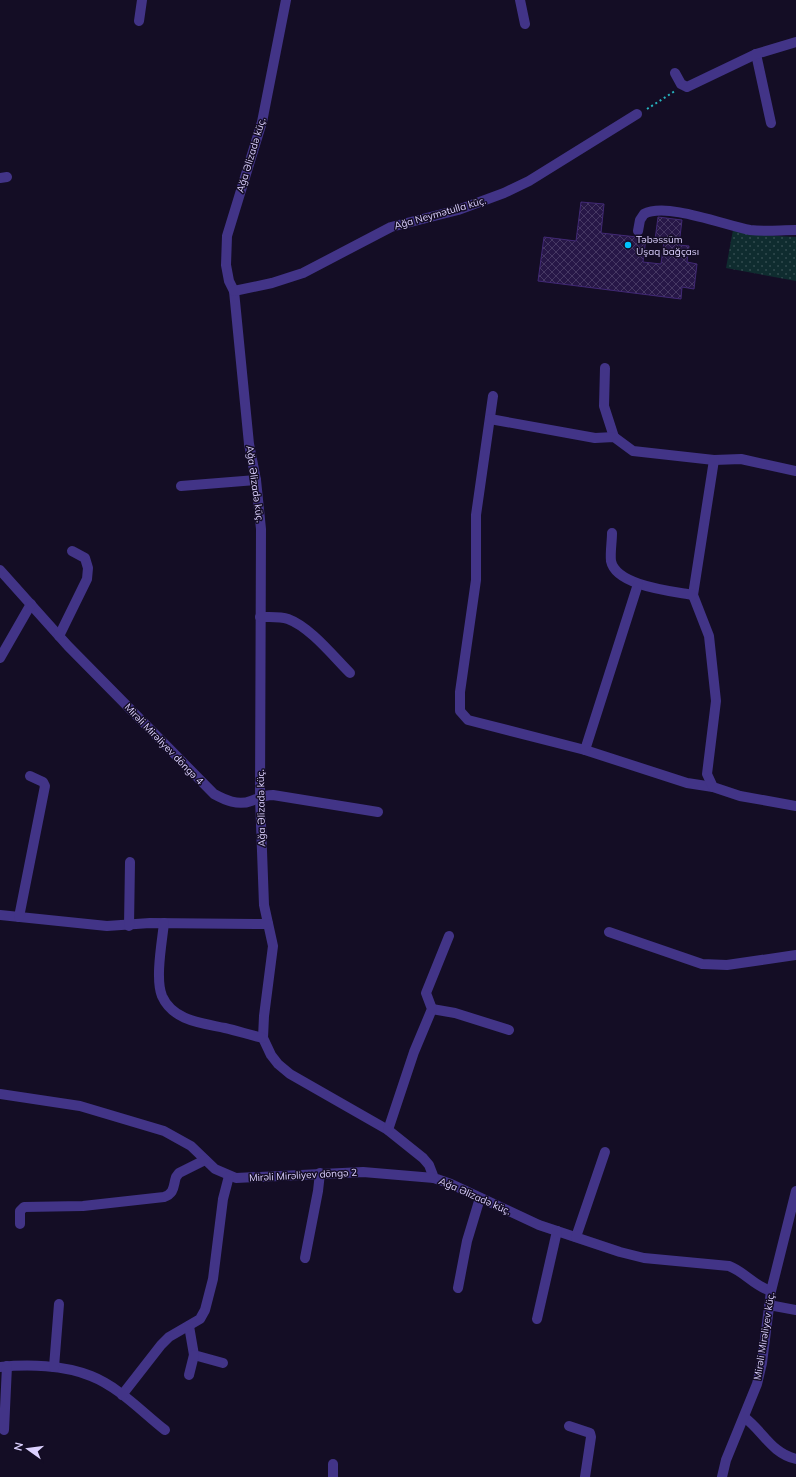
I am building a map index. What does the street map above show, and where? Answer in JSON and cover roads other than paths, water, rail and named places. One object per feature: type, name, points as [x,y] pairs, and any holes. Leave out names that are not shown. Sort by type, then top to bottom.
[{"type":"street","points":[[139,21],[142,0]]},
{"type":"street","name":"Ağa Əlizadə küç.","points":[[286,0],[262,122],[227,236],[226,265],[229,281],[234,291],[249,444],[256,480],[261,529],[260,797],[264,905],[273,946],[264,1016],[263,1038],[271,1055],[278,1064],[290,1074],[388,1130],[423,1158],[429,1165],[434,1178],[451,1184],[526,1219],[557,1231],[620,1252],[644,1258],[729,1266],[739,1269],[755,1284],[771,1291]]},
{"type":"street","points":[[520,0],[525,24]]},
{"type":"street","points":[[675,73],[681,84],[687,87],[694,85],[756,54],[796,42]]},
{"type":"street","points":[[756,54],[771,123]]},
{"type":"street","name":"Ağa Neymətulla küç.","points":[[234,291],[272,283],[302,273],[391,227],[458,210],[504,193],[529,181],[637,114]]},
{"type":"street","points":[[638,231],[640,220],[644,214],[656,210],[699,217],[749,230],[796,230]]},
{"type":"street","points":[[605,368],[604,406],[614,437],[633,451],[714,460],[741,459],[796,471]]},
{"type":"street","points":[[493,396],[476,515],[476,580],[460,692],[460,711],[468,720],[585,750],[687,783],[713,787],[740,796],[796,806]]},
{"type":"street","points":[[490,419],[595,438],[614,437]]},
{"type":"street","points":[[713,787],[707,774],[716,701],[709,636],[693,596],[714,460]]},
{"type":"street","points":[[181,486],[256,480]]},
{"type":"street","points":[[612,533],[611,562],[621,576],[638,584],[693,596]]},
{"type":"street","points":[[60,636],[87,579],[88,568],[85,558],[72,551]]},
{"type":"street","name":"Mirəli Mirəliyev döngə 4","points":[[0,570],[60,636],[214,794],[222,799],[236,803],[245,803],[266,795],[281,796],[378,812]]},
{"type":"street","points":[[585,750],[638,584]]},
{"type":"street","points":[[0,658],[31,604]]},
{"type":"street","points":[[260,616],[287,618],[295,622],[305,629],[350,673]]},
{"type":"street","points":[[19,917],[45,786],[43,782],[30,776]]},
{"type":"street","points":[[129,926],[130,862]]},
{"type":"street","points":[[0,915],[107,926],[164,923],[268,924]]},
{"type":"street","points":[[164,923],[160,983],[162,996],[170,1007],[182,1017],[196,1022],[263,1038]]},
{"type":"street","points":[[609,932],[702,964],[727,965],[796,955]]},
{"type":"street","points":[[388,1130],[414,1052],[432,1009],[426,993],[449,936]]},
{"type":"street","points":[[432,1009],[455,1013],[508,1030]]},
{"type":"street","name":"Mirəli Mirəliyev döngə 2","points":[[0,1094],[80,1106],[164,1131],[191,1146],[215,1169],[230,1176],[249,1179],[320,1173],[363,1172],[434,1178]]},
{"type":"street","points":[[576,1237],[605,1152]]},
{"type":"street","points":[[20,1224],[20,1211],[24,1207],[82,1206],[170,1194],[174,1190],[176,1177],[205,1160]]},
{"type":"street","points":[[305,1258],[320,1173]]},
{"type":"street","points":[[122,1395],[169,1337],[200,1319],[209,1299],[222,1220],[223,1199],[230,1176]]},
{"type":"street","name":"Mirəli Mirəliyev küç.","points":[[722,1477],[726,1460],[760,1373],[771,1291],[796,1192]]},
{"type":"street","points":[[458,1288],[467,1241],[480,1198]]},
{"type":"street","points":[[537,1319],[557,1231]]},
{"type":"street","points":[[54,1368],[59,1304]]},
{"type":"street","points":[[769,1305],[796,1310]]},
{"type":"street","points":[[189,1326],[194,1355],[189,1375]]},
{"type":"street","points":[[194,1355],[223,1364]]},
{"type":"street","points":[[4,1430],[4,1366],[54,1368],[91,1376],[122,1395],[165,1430]]},
{"type":"street","points":[[744,1417],[753,1424],[776,1451],[796,1459]]},
{"type":"street","points":[[569,1426],[590,1433],[591,1437],[585,1477]]},
{"type":"street","points":[[332,1477],[333,1464]]},
{"type":"place","name":"Təbəssüm Uşaq bağçası","points":[[628,245]]}]
